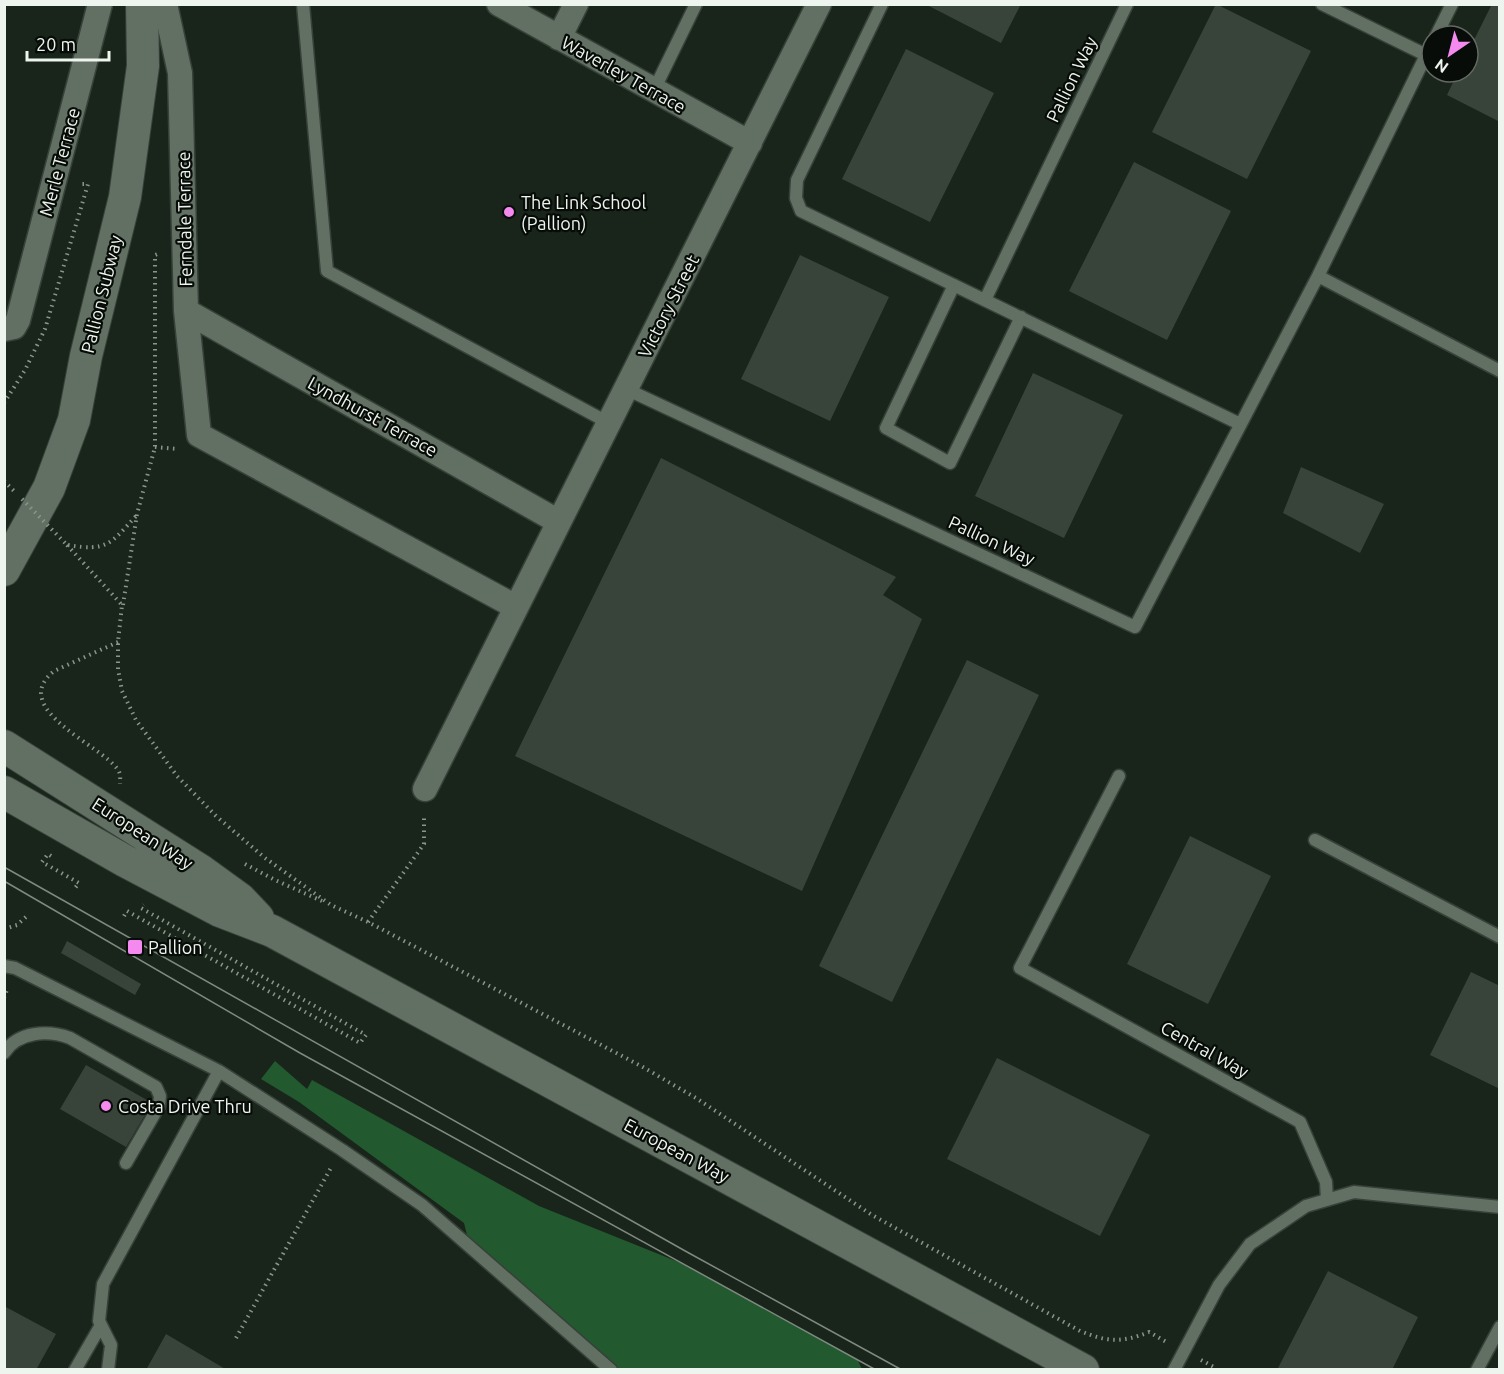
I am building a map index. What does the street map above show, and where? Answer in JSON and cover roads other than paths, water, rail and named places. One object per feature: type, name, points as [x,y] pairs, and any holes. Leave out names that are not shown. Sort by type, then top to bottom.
[{"type":"street","name":"Merle Terrace","points":[[11,325],[100,4]]},
{"type":"street","name":"Pallion Subway","points":[[4,570],[49,488],[74,420],[86,356],[125,197],[143,66],[142,4]]},
{"type":"street","name":"Ferndale Terrace","points":[[165,4],[180,73],[186,311],[199,435],[516,607]]},
{"type":"street","name":"Waverley Terrace","points":[[499,4],[750,143]]},
{"type":"street","points":[[559,38],[576,4]]},
{"type":"street","name":"Victory Street","points":[[425,789],[819,4]]},
{"type":"street","name":"Lyndhurst Terrace","points":[[186,311],[559,522]]},
{"type":"street","name":"European Way","points":[[4,746],[200,870],[240,899],[272,931]]},
{"type":"street","name":"European Way","points":[[4,792],[125,861],[220,911],[272,931],[1083,1370]]},
{"type":"lane","points":[[303,4],[327,271],[609,423]]},
{"type":"lane","points":[[654,90],[696,4]]},
{"type":"lane","points":[[882,4],[797,180],[796,198],[801,211],[1240,424]]},
{"type":"lane","name":"Pallion Way","points":[[985,300],[1127,4]]},
{"type":"lane","points":[[1322,4],[1420,52]]},
{"type":"lane","points":[[1442,24],[1452,4]]},
{"type":"lane","name":"Pallion Way","points":[[626,389],[1135,627],[1318,276],[1420,67]]},
{"type":"lane","points":[[1318,276],[1500,371]]},
{"type":"lane","points":[[954,285],[886,428],[950,463],[1022,317]]},
{"type":"lane","name":"Central Way","points":[[1119,776],[1020,968],[1300,1122],[1326,1182],[1327,1200]]},
{"type":"lane","points":[[1316,840],[1500,937]]},
{"type":"lane","points":[[4,966],[15,968],[219,1071],[342,1150],[422,1205],[611,1370]]},
{"type":"lane","points":[[4,1053],[11,1042],[33,1034],[55,1033],[70,1038],[156,1087],[160,1096],[159,1106],[126,1163]]},
{"type":"lane","points":[[108,1370],[111,1345],[99,1321],[103,1284],[219,1071]]},
{"type":"lane","points":[[1174,1370],[1219,1285],[1250,1244],[1306,1206],[1354,1191],[1500,1207]]},
{"type":"lane","points":[[75,1370],[101,1325]]},
{"type":"lane","points":[[1477,1370],[1500,1327]]},
{"type":"tram line","points":[[4,867],[687,1252],[902,1370]]},
{"type":"tram line","points":[[4,881],[300,1053],[876,1370]]},
{"type":"place","name":"The Link School (Pallion)","points":[[509,212]]},
{"type":"place","name":"Pallion","points":[[135,947]]},
{"type":"place","name":"Costa Drive Thru","points":[[106,1106]]}]
